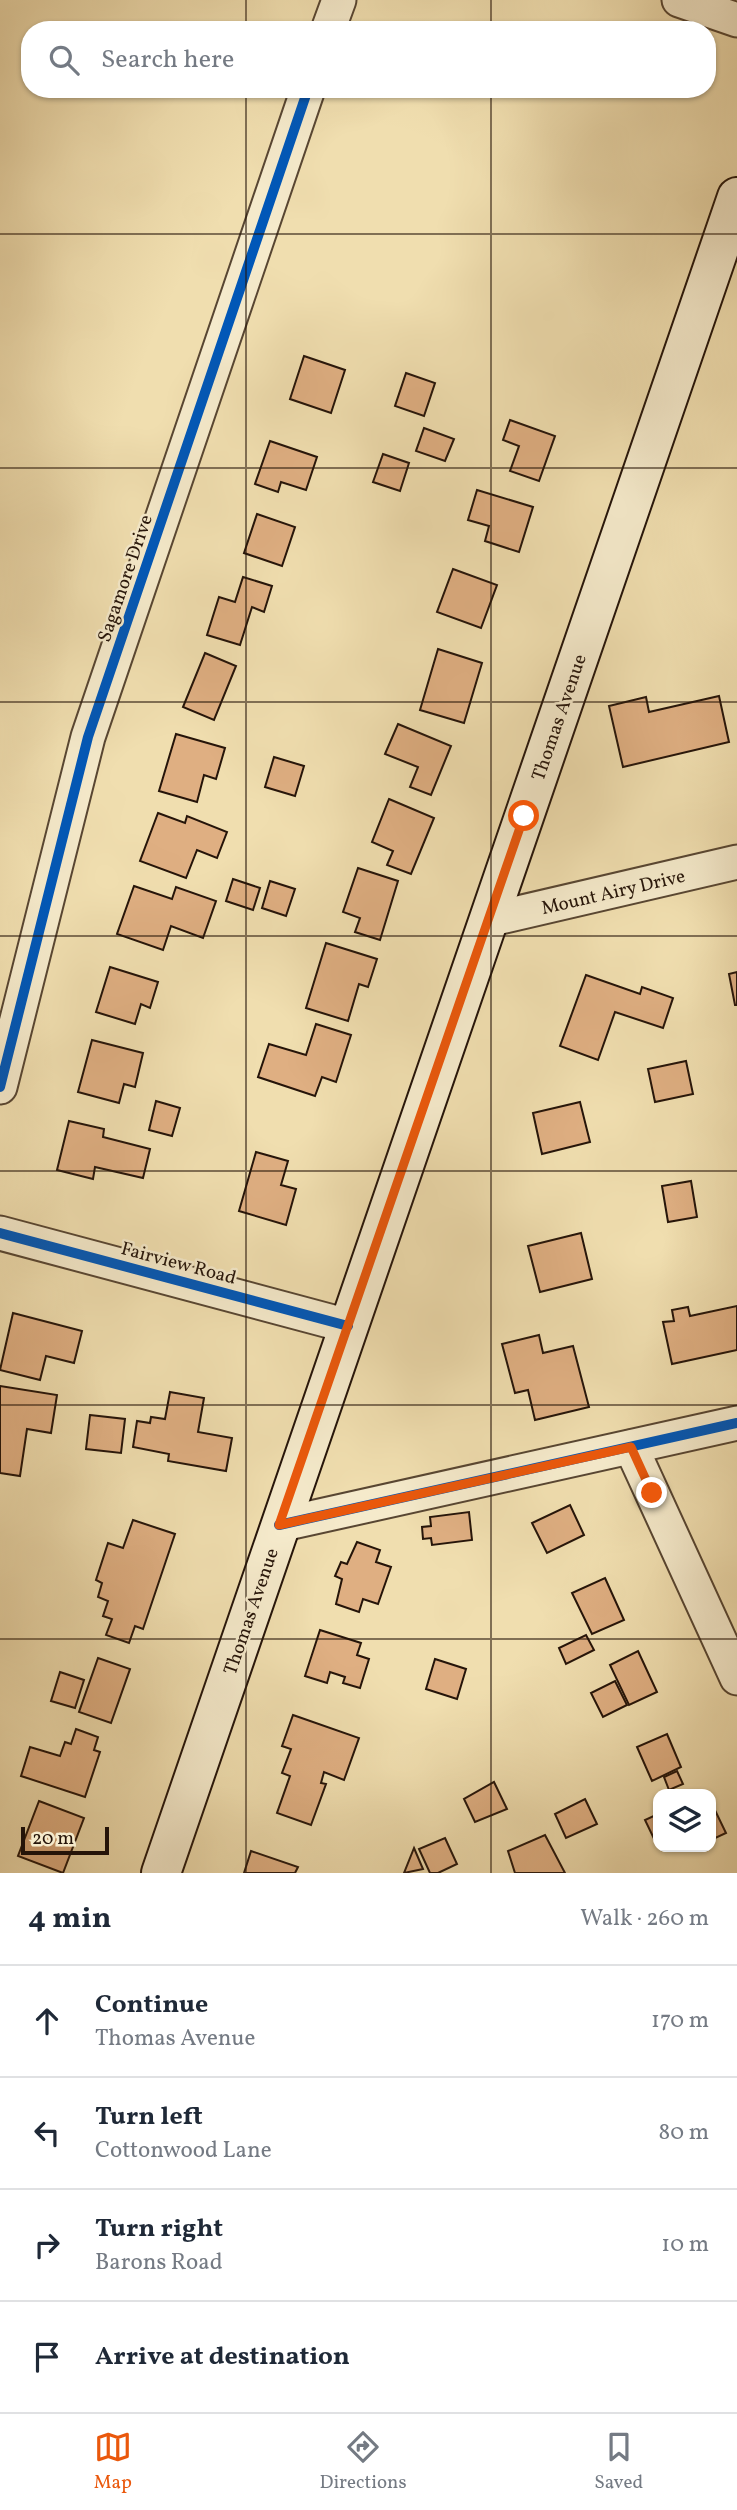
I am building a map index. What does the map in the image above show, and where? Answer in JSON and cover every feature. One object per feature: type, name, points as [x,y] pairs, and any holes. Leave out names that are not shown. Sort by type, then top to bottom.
[{"type":"main road","name":"Thomas Avenue","points":[[161,1873],[737,197]]},
{"type":"street","points":[[331,21],[339,0]]},
{"type":"street","points":[[679,0],[737,20]]},
{"type":"street","name":"Sagamore Drive","points":[[0,1087],[88,737],[305,98]]},
{"type":"street","name":"Mount Airy Drive","points":[[488,920],[737,862]]},
{"type":"street","name":"Fairview Road","points":[[0,1233],[348,1326]]},
{"type":"street","points":[[279,1525],[737,1423]]},
{"type":"street","points":[[631,1447],[737,1678]]},
{"type":"building","points":[[304,356],[345,370],[331,413],[290,399]]},
{"type":"building","points":[[406,373],[435,383],[424,416],[395,406]]},
{"type":"building","points":[[510,420],[555,436],[539,481],[510,471],[519,446],[503,440]]},
{"type":"building","points":[[424,428],[454,439],[445,461],[416,451]]},
{"type":"building","points":[[270,441],[317,457],[306,490],[281,482],[278,492],[255,484]]},
{"type":"building","points":[[383,454],[409,463],[400,491],[373,482]]},
{"type":"building","points":[[477,490],[533,507],[519,552],[485,541],[489,526],[468,520]]},
{"type":"building","points":[[257,514],[295,527],[282,566],[244,553]]},
{"type":"building","points":[[453,569],[497,585],[481,628],[437,612]]},
{"type":"building","points":[[243,577],[272,586],[264,612],[252,607],[240,645],[207,635],[219,597],[235,602]]},
{"type":"building","points":[[438,649],[482,663],[464,723],[420,710]]},
{"type":"building","points":[[205,653],[236,666],[214,720],[183,707]]},
{"type":"building","points":[[719,696],[729,742],[623,767],[609,706],[646,697],[649,712]]},
{"type":"building","points":[[398,724],[451,746],[431,795],[410,787],[418,767],[385,754]]},
{"type":"building","points":[[176,734],[225,748],[216,779],[204,775],[197,802],[159,791]]},
{"type":"building","points":[[274,757],[304,766],[295,796],[265,787]]},
{"type":"building","points":[[389,799],[434,818],[411,874],[387,865],[393,851],[372,842]]},
{"type":"building","points":[[158,813],[185,823],[187,816],[227,832],[217,858],[197,850],[186,878],[140,861]]},
{"type":"building","points":[[358,868],[398,881],[380,940],[355,932],[360,918],[343,912]]},
{"type":"building","points":[[233,879],[260,888],[253,910],[226,901]]},
{"type":"building","points":[[270,881],[295,889],[286,916],[262,908]]},
{"type":"building","points":[[134,886],[172,899],[176,887],[216,901],[203,938],[171,926],[163,950],[117,934]]},
{"type":"building","points":[[326,943],[377,959],[368,987],[359,984],[348,1021],[306,1008]]},
{"type":"building","points":[[110,967],[158,982],[150,1008],[141,1004],[135,1024],[96,1012]]},
{"type":"building","points":[[737,972],[737,1005],[735,1005],[729,974]]},
{"type":"building","points":[[586,975],[640,994],[642,987],[673,998],[663,1028],[615,1012],[598,1060],[560,1046]]},
{"type":"building","points":[[316,1024],[351,1035],[336,1082],[322,1077],[315,1096],[258,1077],[269,1044],[306,1055]]},
{"type":"building","points":[[92,1040],[143,1053],[135,1087],[124,1084],[119,1103],[78,1092]]},
{"type":"building","points":[[686,1061],[693,1094],[655,1102],[648,1069]]},
{"type":"building","points":[[156,1101],[180,1108],[172,1136],[149,1130]]},
{"type":"building","points":[[580,1102],[590,1142],[542,1154],[533,1113]]},
{"type":"building","points":[[69,1121],[104,1129],[103,1137],[150,1149],[143,1178],[95,1167],[93,1179],[57,1170]]},
{"type":"building","points":[[256,1152],[288,1161],[281,1185],[296,1189],[286,1225],[239,1211]]},
{"type":"building","points":[[691,1181],[697,1217],[668,1222],[662,1186]]},
{"type":"building","points":[[581,1233],[592,1279],[540,1292],[528,1246]]},
{"type":"building","points":[[737,1306],[737,1350],[672,1364],[663,1322],[674,1321],[672,1310],[688,1307],[690,1316]]},
{"type":"building","points":[[13,1313],[82,1331],[74,1363],[46,1356],[40,1380],[0,1370]]},
{"type":"building","points":[[539,1335],[543,1353],[573,1346],[589,1407],[535,1420],[528,1390],[515,1393],[502,1344]]},
{"type":"building","points":[[0,1386],[57,1395],[51,1433],[27,1429],[20,1476],[0,1473]]},
{"type":"building","points":[[170,1392],[204,1398],[198,1432],[232,1438],[226,1471],[168,1461],[169,1454],[133,1447],[137,1421],[150,1423],[151,1417],[165,1419]]},
{"type":"building","points":[[90,1415],[125,1419],[121,1453],[86,1449]]},
{"type":"building","points":[[570,1505],[584,1535],[547,1553],[532,1523]]},
{"type":"building","points":[[469,1512],[472,1540],[432,1545],[431,1538],[423,1539],[422,1527],[431,1526],[430,1517]]},
{"type":"building","points":[[133,1520],[175,1534],[143,1629],[135,1626],[129,1643],[106,1635],[112,1619],[103,1616],[108,1601],[98,1597],[102,1583],[96,1580],[108,1543],[123,1548]]},
{"type":"building","points":[[357,1542],[380,1550],[376,1562],[391,1567],[378,1604],[363,1599],[359,1612],[336,1604],[342,1579],[335,1576],[341,1562],[347,1564]]},
{"type":"building","points":[[605,1578],[624,1620],[592,1634],[572,1593]]},
{"type":"building","points":[[320,1630],[361,1643],[357,1655],[369,1659],[360,1688],[343,1683],[345,1677],[330,1672],[327,1683],[305,1676]]},
{"type":"building","points":[[586,1635],[594,1650],[566,1664],[559,1648]]},
{"type":"building","points":[[638,1651],[657,1692],[629,1705],[610,1665]]},
{"type":"building","points":[[98,1658],[130,1669],[111,1723],[79,1712]]},
{"type":"building","points":[[435,1659],[466,1669],[457,1699],[426,1689]]},
{"type":"building","points":[[60,1672],[84,1680],[75,1708],[51,1701]]},
{"type":"building","points":[[615,1681],[627,1705],[603,1717],[591,1693]]},
{"type":"building","points":[[293,1715],[359,1738],[344,1780],[324,1772],[321,1783],[326,1784],[311,1825],[277,1813],[290,1776],[282,1773],[291,1749],[282,1746]]},
{"type":"building","points":[[76,1729],[98,1737],[94,1750],[100,1752],[85,1797],[21,1776],[30,1747],[60,1756],[65,1742],[71,1744]]},
{"type":"building","points":[[667,1734],[681,1767],[652,1781],[637,1747]]},
{"type":"building","points":[[677,1771],[683,1784],[669,1789],[664,1777]]},
{"type":"building","points":[[494,1782],[507,1809],[475,1822],[464,1799]]},
{"type":"building","points":[[585,1799],[597,1824],[566,1838],[555,1814]]},
{"type":"building","points":[[39,1801],[84,1818],[63,1873],[18,1856]]},
{"type":"building","points":[[716,1812],[726,1833],[716,1838]]},
{"type":"building","points":[[653,1816],[653,1837],[645,1820]]},
{"type":"building","points":[[545,1835],[565,1873],[515,1873],[508,1851]]},
{"type":"building","points":[[445,1838],[457,1864],[438,1873],[430,1873],[419,1849]]},
{"type":"building","points":[[414,1848],[423,1869],[404,1873]]},
{"type":"building","points":[[251,1851],[298,1867],[295,1873],[244,1873]]},
{"type":"cycle path","points":[[0,1087],[88,737],[305,98]]},
{"type":"cycle path","points":[[0,1233],[348,1326]]},
{"type":"cycle path","points":[[279,1525],[737,1423]]},
{"type":"route","points":[[524,816],[279,1525],[631,1447],[652,1493]]}]
